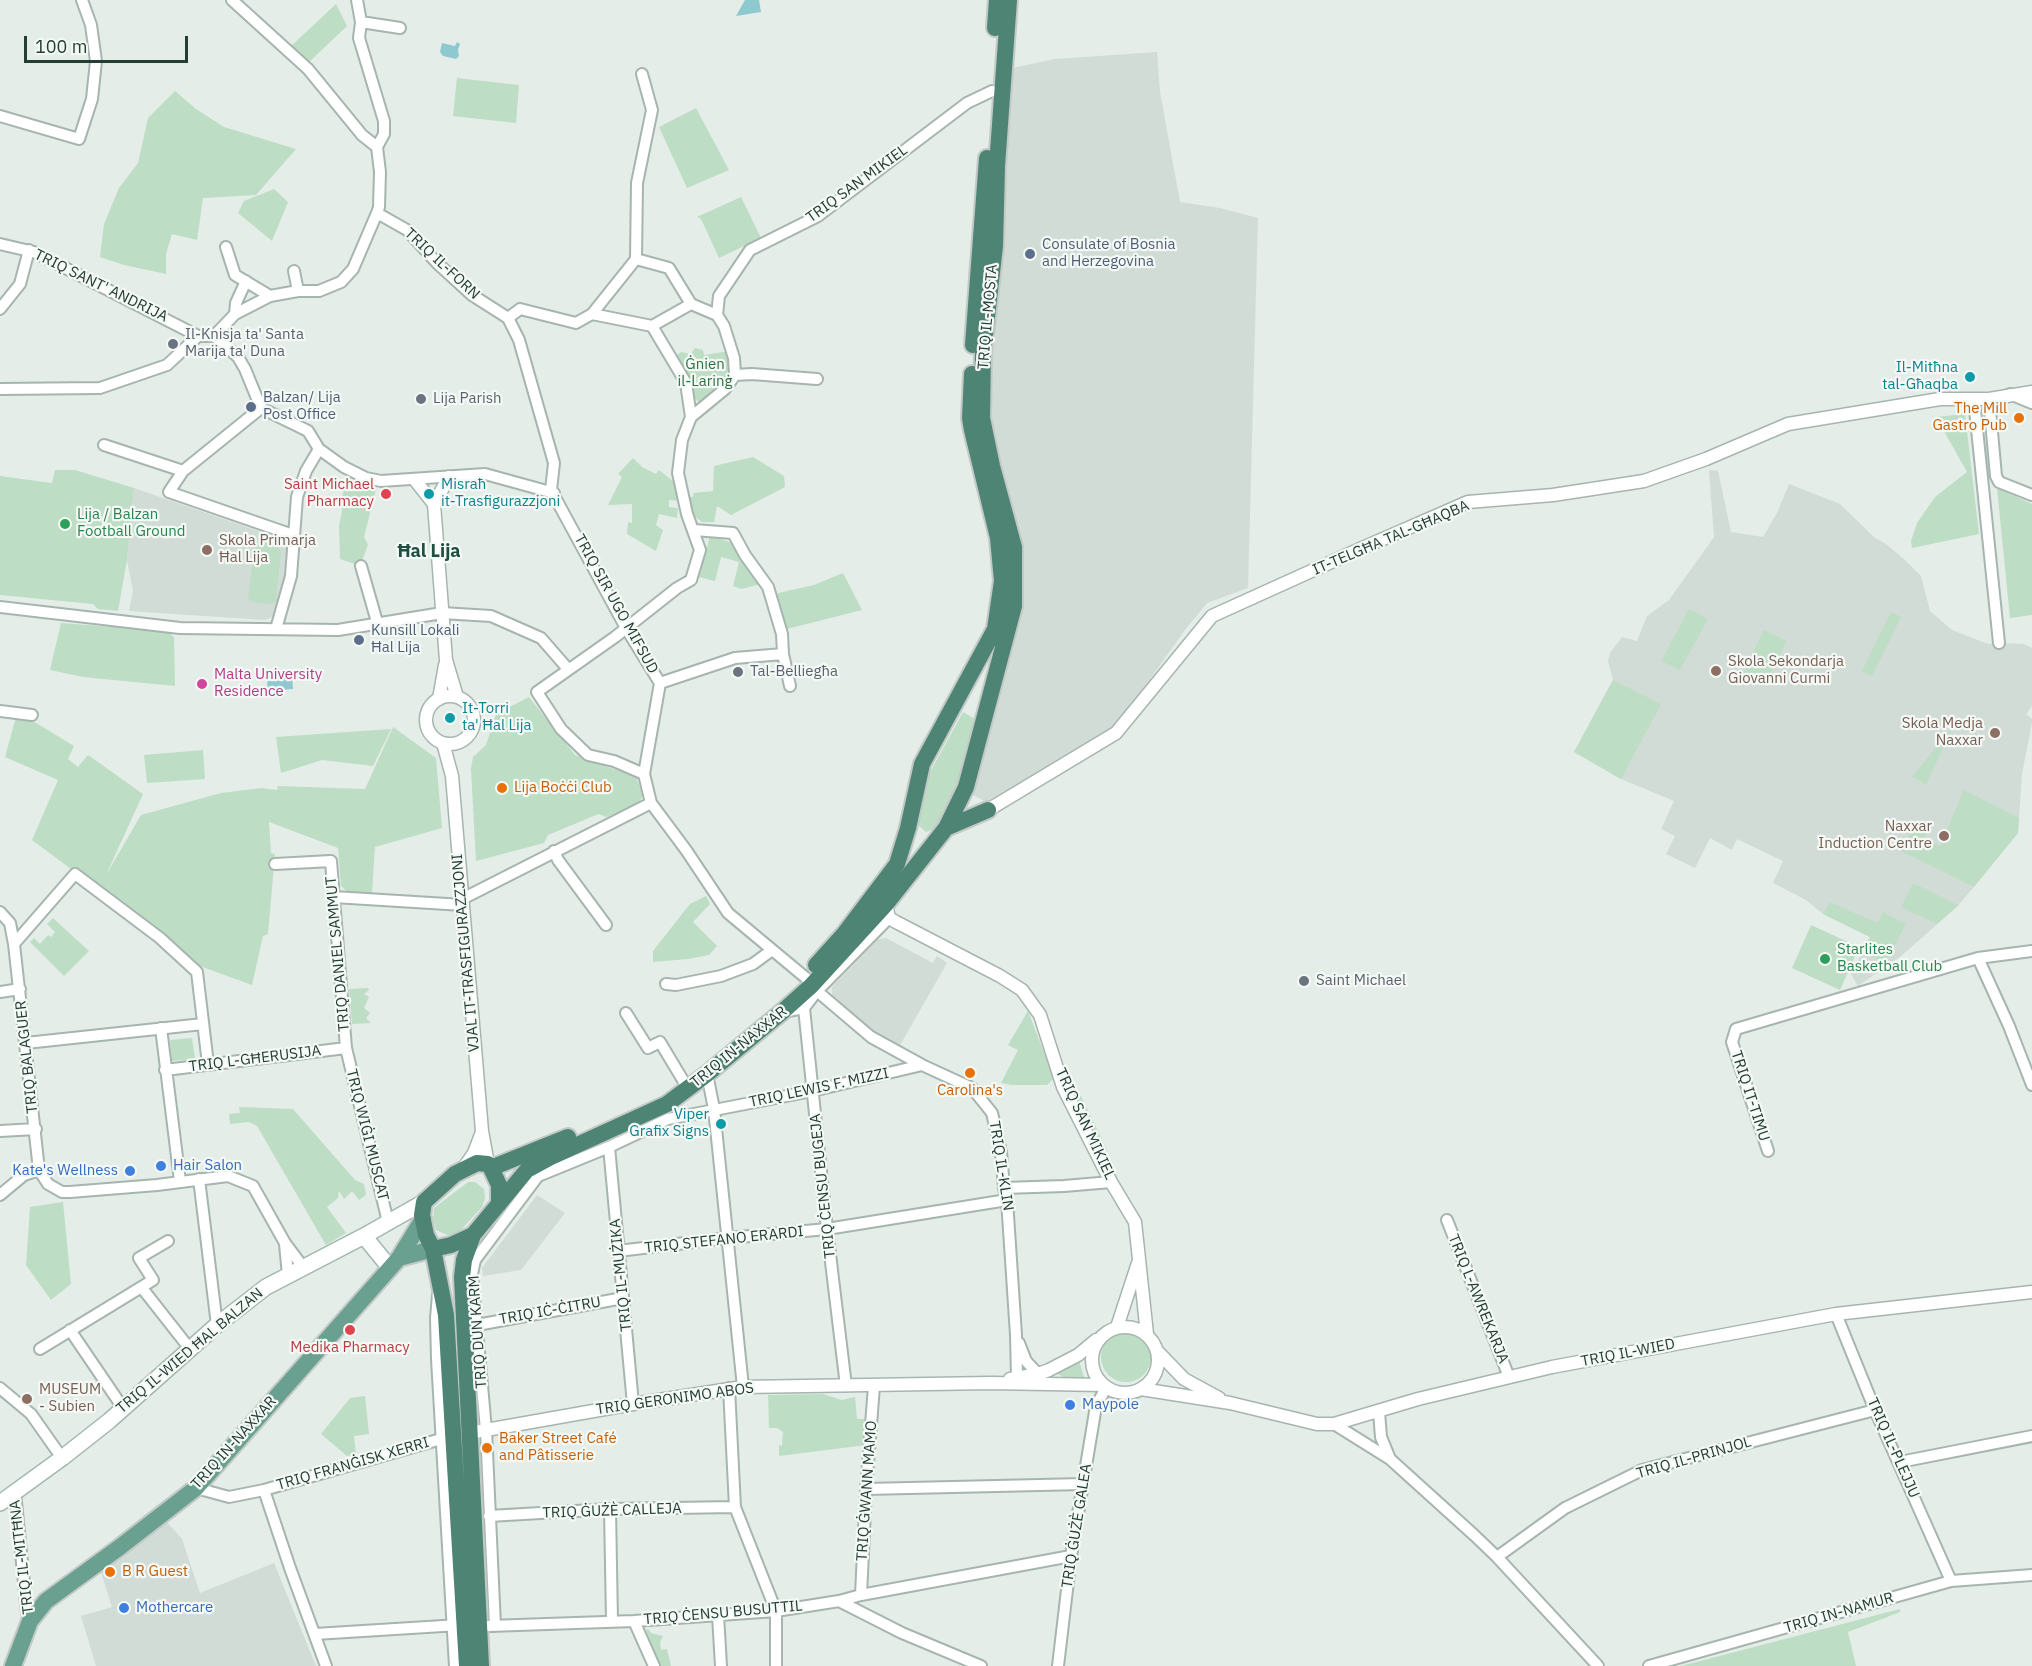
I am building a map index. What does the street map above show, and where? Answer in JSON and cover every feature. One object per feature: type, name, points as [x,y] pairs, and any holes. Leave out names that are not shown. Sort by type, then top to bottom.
[{"type":"highway","name":"TRIQ IL-MOSTA","points":[[997,0],[970,418],[998,538],[1002,581],[1002,629]]},
{"type":"highway","name":"TRIQ IL-MOSTA","points":[[1002,629],[1014,606],[1014,547],[992,466],[982,418],[984,352],[995,246],[998,154],[1009,0]]},
{"type":"highway","name":"TRIQ IN-NAXXAR","points":[[462,1169],[477,1163],[490,1166],[621,1115],[684,1082],[812,985],[844,934],[897,864],[908,828],[922,765],[1002,629]]},
{"type":"highway","name":"TRIQ IN-NAXXAR","points":[[424,1202],[423,1219],[426,1235],[433,1249],[451,1245],[473,1235],[527,1170],[667,1104],[782,1012],[885,921],[886,904],[943,833],[966,787],[987,710],[1002,629]]},
{"type":"highway","points":[[956,704],[968,697],[975,698],[987,710]]},
{"type":"highway","points":[[966,787],[975,806],[988,810]]},
{"type":"highway","points":[[908,828],[910,837],[925,843],[988,810]]},
{"type":"highway","points":[[462,1282],[471,1257],[532,1173],[551,1157]]},
{"type":"highway","points":[[490,1166],[499,1185],[499,1204]]},
{"type":"highway","points":[[424,1202],[462,1169]]},
{"type":"highway","name":"TRIQ DUN KARM","points":[[467,1666],[473,1626],[478,1432],[462,1282],[464,1260],[473,1235]]},
{"type":"highway","name":"TRIQ DUN KARM","points":[[433,1249],[446,1315],[473,1626],[481,1666]]},
{"type":"main road","name":"TRIQ IL-WIED ĦAL BALZAN","points":[[0,1503],[62,1458],[217,1325],[266,1287],[424,1202]]},
{"type":"main road","name":"TRIQ IN-NAXXAR","points":[[13,1666],[30,1621],[46,1601],[196,1488],[395,1263],[423,1219]]},
{"type":"main road","points":[[364,1236],[395,1263]]},
{"type":"main road","name":"TRIQ IN-NAXXAR","points":[[395,1263],[433,1249]]},
{"type":"street","points":[[0,116],[79,139],[92,99],[96,61],[91,25],[82,0]]},
{"type":"street","points":[[232,0],[308,69],[362,135],[377,147]]},
{"type":"street","points":[[214,336],[236,314],[270,296],[298,291],[319,291],[341,282],[352,269],[380,207],[377,147],[384,134],[384,121],[358,38],[361,22],[357,0]]},
{"type":"street","points":[[361,22],[400,28]]},
{"type":"street","points":[[554,493],[551,490],[554,463],[519,340],[508,318],[520,309],[576,323],[592,314],[636,259],[637,183],[652,110],[642,74]]},
{"type":"street","name":"TRIQ SAN MIKIEL","points":[[717,315],[719,296],[750,250],[818,216],[967,103],[992,91]]},
{"type":"street","name":"TRIQ IL-FORN","points":[[377,213],[407,230],[437,263],[472,295],[508,318]]},
{"type":"street","name":"TRIQ SANT' ANDRIJA","points":[[0,244],[28,250],[161,315],[198,336]]},
{"type":"street","points":[[226,248],[235,275],[270,296]]},
{"type":"street","points":[[0,309],[20,284],[28,250]]},
{"type":"street","points":[[636,259],[669,268],[691,304],[717,315],[724,326],[734,358],[735,375],[725,389],[691,417],[682,440],[678,473],[687,514],[700,550],[692,580],[677,588],[537,692],[561,729],[588,755],[614,761],[644,774]]},
{"type":"street","points":[[294,271],[298,291]]},
{"type":"street","points":[[236,314],[236,303],[246,281]]},
{"type":"street","points":[[592,314],[652,326],[691,304]]},
{"type":"street","points":[[652,326],[686,383],[691,417]]},
{"type":"street","points":[[0,389],[100,388],[167,365],[198,336],[214,336],[238,357],[261,408],[308,431],[319,449],[344,467],[366,478],[381,481],[415,480],[485,474],[554,493]]},
{"type":"street","points":[[735,375],[752,374],[817,379]]},
{"type":"street","name":"IT-TELGĦA TAL-GĦAQBA","points":[[988,810],[1116,733],[1212,616],[1468,502],[1553,495],[1644,481],[1706,459],[1788,424],[1940,399],[1989,399],[2032,392]]},
{"type":"street","points":[[2010,394],[2032,403]]},
{"type":"street","points":[[1989,399],[1996,476],[1999,482],[2032,495]]},
{"type":"street","points":[[1974,400],[1999,642]]},
{"type":"street","points":[[261,408],[183,471],[169,492],[293,535]]},
{"type":"street","points":[[104,445],[183,471]]},
{"type":"street","points":[[276,629],[291,576],[297,497],[306,471],[319,449]]},
{"type":"street","points":[[415,480],[434,504],[449,477]]},
{"type":"street","name":"TRIQ SIR UGO MIFSUD","points":[[554,493],[626,628],[660,683],[644,774],[651,803],[728,913],[812,985]]},
{"type":"street","name":"VJAL IT-TRASFIGURAZZJONI","points":[[434,504],[446,660],[457,697],[467,703],[474,717],[471,732],[459,742],[452,776]]},
{"type":"street","points":[[694,530],[733,533],[745,555],[768,587],[782,634],[783,654],[790,686]]},
{"type":"street","points":[[361,566],[377,622]]},
{"type":"street","points":[[0,607],[180,628],[338,630],[442,613],[491,615],[541,638],[568,669]]},
{"type":"street","points":[[660,683],[735,658],[783,654]]},
{"type":"street","name":"VJAL IT-TRASFIGURAZZJONI","points":[[446,660],[439,699],[428,710],[426,720],[430,734],[443,743],[452,776],[482,1131],[490,1166]]},
{"type":"street","points":[[439,699],[446,696],[457,697]]},
{"type":"street","points":[[0,711],[32,715]]},
{"type":"street","points":[[443,743],[459,742]]},
{"type":"street","points":[[334,897],[462,902],[554,851],[651,803]]},
{"type":"street","points":[[554,851],[606,925]]},
{"type":"street","name":"TRIQ DANIEL SAMMUT","points":[[275,864],[331,861],[346,1048]]},
{"type":"street","points":[[14,944],[75,874],[160,938],[197,972],[208,1064]]},
{"type":"street","name":"TRIQ BALAGUER","points":[[0,912],[10,922],[14,944],[39,1170]]},
{"type":"street","name":"TRIQ SAN MIKIEL","points":[[885,921],[1000,975],[1022,990],[1040,1015],[1063,1087],[1135,1222],[1148,1334]]},
{"type":"street","points":[[666,984],[676,985],[721,976],[753,964],[772,950]]},
{"type":"street","points":[[2032,951],[1978,958],[2009,1026],[2032,1085]]},
{"type":"street","name":"TRIQ IT-TIMU","points":[[1768,1151],[1732,1042],[1736,1029],[1978,958]]},
{"type":"street","name":"TRIQ IN-NAXXAR","points":[[804,1008],[812,985]]},
{"type":"street","name":"TRIQ IL-KLIN","points":[[812,985],[871,1037],[922,1065],[972,1088],[992,1113],[1001,1152],[1007,1200],[1017,1377]]},
{"type":"street","points":[[0,992],[20,989]]},
{"type":"street","points":[[782,1012],[804,1008]]},
{"type":"street","name":"TRIQ ĊENSU BUGEJA","points":[[804,1008],[846,1386]]},
{"type":"street","points":[[626,1014],[648,1048],[660,1042],[684,1082]]},
{"type":"street","points":[[26,1043],[203,1024]]},
{"type":"street","points":[[161,1028],[180,1181]]},
{"type":"street","name":"TRIQ L-GĦERUSIJA","points":[[165,1070],[346,1048]]},
{"type":"street","name":"TRIQ WIĠI MUSCAT","points":[[346,1048],[388,1222]]},
{"type":"street","name":"TRIQ LEWIS F. MIZZI","points":[[714,1109],[812,1091],[922,1065]]},
{"type":"street","points":[[707,1074],[714,1109],[743,1387]]},
{"type":"street","name":"TRIQ DUN KARM","points":[[455,1666],[473,1626],[489,1516],[478,1432],[477,1325],[472,1274],[475,1260],[538,1176],[609,1147],[668,1119],[714,1109]]},
{"type":"street","points":[[0,1131],[36,1129]]},
{"type":"street","name":"VJAL IT-TRASFIGURAZZJONI","points":[[462,1169],[474,1153],[482,1131]]},
{"type":"street","name":"TRIQ IL-MUŻIKA","points":[[609,1147],[633,1404]]},
{"type":"street","points":[[0,1195],[24,1175],[39,1170],[48,1184],[62,1192],[157,1185],[228,1176],[253,1186],[285,1243],[303,1267]]},
{"type":"street","points":[[199,1179],[217,1325]]},
{"type":"street","points":[[1004,1188],[1112,1182]]},
{"type":"street","name":"TRIQ STEFANO ERARDI","points":[[618,1251],[827,1229],[1007,1200]]},
{"type":"street","name":"TRIQ L-AWREKARJA","points":[[1447,1220],[1509,1377]]},
{"type":"street","points":[[40,1349],[153,1280],[139,1258],[168,1241]]},
{"type":"street","points":[[285,1243],[288,1275]]},
{"type":"street","name":"TRIQ SAN MIKIEL","points":[[1117,1327],[1140,1259]]},
{"type":"street","name":"TRIQ DUN KARM","points":[[439,1285],[436,1318],[441,1439],[473,1626]]},
{"type":"street","points":[[142,1288],[190,1349]]},
{"type":"street","name":"TRIQ IL-WIED","points":[[1141,1389],[1230,1403],[1317,1424],[1334,1424],[1418,1399],[1509,1377],[1836,1314],[2032,1292]]},
{"type":"street","name":"TRIQ IĊ-ĊITRU","points":[[477,1325],[624,1298]]},
{"type":"street","name":"TRIQ IL-PLEJJU","points":[[1836,1314],[1875,1410],[1951,1581]]},
{"type":"street","points":[[1117,1327],[1133,1327],[1148,1334],[1158,1352],[1157,1372],[1152,1381],[1145,1388],[1127,1394],[1105,1386],[1096,1377],[1092,1367],[1092,1356],[1100,1337],[1117,1327]]},
{"type":"street","points":[[70,1330],[123,1408]]},
{"type":"street","name":"TRIQ IL-KLIN","points":[[1016,1335],[1026,1361],[1038,1374]]},
{"type":"street","name":"TRIQ GERONIMO ABOS","points":[[991,1383],[1038,1374],[1078,1355],[1100,1337]]},
{"type":"street","name":"TRIQ IL-WIED","points":[[1158,1352],[1184,1379],[1230,1403]]},
{"type":"street","name":"TRIQ GERONIMO ABOS","points":[[478,1432],[729,1388],[991,1383],[1105,1386]]},
{"type":"street","name":"TRIQ ĠWANN MAMO","points":[[861,1595],[874,1386]]},
{"type":"street","name":"TRIQ ĠUŻÈ GALEA","points":[[1058,1666],[1071,1556],[1096,1406],[1105,1386]]},
{"type":"street","points":[[0,1388],[31,1414],[62,1458]]},
{"type":"street","points":[[729,1388],[735,1507],[776,1611],[776,1666]]},
{"type":"street","name":"TRIQ IL-PRINJOL","points":[[1497,1557],[1565,1508],[1642,1470],[1875,1410]]},
{"type":"street","points":[[1379,1412],[1381,1437],[1390,1459]]},
{"type":"street","points":[[1334,1424],[1390,1459],[1497,1557],[1598,1666]]},
{"type":"street","points":[[1899,1462],[2032,1436]]},
{"type":"street","name":"TRIQ FRANĠISK XERRI","points":[[196,1488],[229,1497],[264,1490],[441,1439]]},
{"type":"street","points":[[866,1489],[1083,1484]]},
{"type":"street","points":[[264,1490],[326,1666]]},
{"type":"street","name":"TRIQ IL-MITĦNA","points":[[15,1492],[27,1613],[30,1621]]},
{"type":"street","name":"TRIQ ĠUŻÈ CALLEJA","points":[[489,1516],[610,1509],[735,1507]]},
{"type":"street","points":[[610,1509],[612,1621]]},
{"type":"street","name":"TRIQ ĊENSU BUSUTTIL","points":[[315,1634],[634,1621],[776,1611],[1071,1556]]},
{"type":"street","name":"TRIQ IN-NAMUR","points":[[1649,1666],[1951,1581],[2032,1575]]},
{"type":"street","points":[[838,1601],[966,1663],[981,1666]]},
{"type":"street","points":[[718,1615],[721,1666]]},
{"type":"street","points":[[634,1621],[654,1666]]},
{"type":"shaded area","points":[[1157,52],[1160,92],[1180,202],[1220,208],[1258,218],[1248,588],[1207,603],[1116,727],[986,802],[973,795],[1018,579],[986,408],[1007,69],[1055,59]]},
{"type":"shaded area","points":[[1709,470],[1718,471],[1731,532],[1763,537],[1777,513],[1789,484],[1840,504],[1875,538],[1905,560],[1921,576],[1930,611],[1952,630],[1988,644],[2024,644],[2032,648],[2032,706],[2026,714],[2032,719],[2032,723],[2022,774],[2018,833],[1958,906],[1900,957],[1858,986],[1851,974],[1870,937],[1823,914],[1806,900],[1773,883],[1783,861],[1737,839],[1732,850],[1710,838],[1695,868],[1666,854],[1675,836],[1661,829],[1674,801],[1621,779],[1574,752],[1613,680],[1608,661],[1610,653],[1622,637],[1637,641],[1647,616],[1669,600],[1714,537]]},
{"type":"shaded area","name":"Skola Primarja Ħal Lija","points":[[134,488],[287,541],[283,589],[274,616],[265,620],[129,611],[133,591],[127,560]]},
{"type":"shaded area","points":[[886,938],[933,963],[937,956],[947,963],[899,1047],[873,1031],[832,996],[832,987],[878,939]]},
{"type":"shaded area","points":[[537,1195],[565,1213],[521,1270],[483,1276],[482,1268]]},
{"type":"shaded area","points":[[167,1522],[182,1539],[200,1593],[274,1563],[316,1666],[96,1666],[81,1616],[112,1607],[100,1569]]},
{"type":"green space","points":[[336,4],[347,26],[307,64],[289,48]]},
{"type":"green space","points":[[457,78],[519,85],[516,123],[453,116]]},
{"type":"green space","points":[[175,91],[196,109],[224,127],[296,149],[256,195],[203,198],[197,240],[172,234],[166,254],[166,274],[100,257],[104,224],[119,188],[138,163],[148,118]]},
{"type":"green space","points":[[696,108],[729,170],[687,188],[659,127]]},
{"type":"green space","points":[[274,189],[288,202],[272,241],[238,213],[244,201]]},
{"type":"green space","points":[[741,197],[761,238],[719,258],[701,219],[697,217]]},
{"type":"green space","name":"Ġnien il-Larinġ","points":[[695,348],[703,350],[704,355],[730,351],[729,369],[718,391],[702,405],[692,396],[673,358],[681,352],[691,354]]},
{"type":"green space","points":[[1965,414],[1979,534],[1912,548],[1911,541],[1917,523],[1935,497],[1967,472],[1936,417]]},
{"type":"green space","points":[[753,457],[784,476],[785,487],[731,515],[717,506],[714,522],[702,522],[692,514],[687,497],[693,497],[693,493],[713,491],[714,466]]},
{"type":"green space","points":[[633,458],[642,467],[656,474],[659,470],[674,482],[679,501],[669,500],[669,507],[678,508],[677,518],[659,514],[656,525],[663,530],[656,551],[627,534],[628,522],[632,523],[632,504],[608,505],[622,477],[618,474]]},
{"type":"green space","name":"Lija / Balzan Football Ground","points":[[55,470],[75,470],[134,488],[127,560],[118,611],[98,609],[93,604],[0,595],[0,476],[52,483]]},
{"type":"green space","points":[[349,476],[376,489],[364,537],[368,545],[361,563],[355,564],[340,559],[339,526],[342,496]]},
{"type":"green space","points":[[1997,488],[2032,504],[2032,615],[2010,618]]},
{"type":"green space","points":[[710,536],[746,547],[761,584],[741,589],[733,586],[739,562],[721,557],[715,581],[699,577]]},
{"type":"green space","points":[[255,541],[276,543],[281,552],[276,602],[268,604],[251,602],[248,598]]},
{"type":"green space","points":[[843,573],[862,610],[787,629],[774,594],[814,585]]},
{"type":"green space","points":[[1689,609],[1708,619],[1680,670],[1661,661]]},
{"type":"green space","points":[[1891,612],[1901,617],[1872,676],[1862,671]]},
{"type":"green space","points":[[61,623],[167,631],[174,637],[175,686],[83,677],[50,670]]},
{"type":"green space","points":[[1764,630],[1787,641],[1764,685],[1742,676]]},
{"type":"green space","points":[[1613,680],[1661,704],[1621,779],[1574,752]]},
{"type":"green space","points":[[529,697],[575,755],[636,777],[643,795],[638,805],[606,817],[596,815],[548,835],[544,843],[476,861],[471,769],[473,757],[486,745],[496,714]]},
{"type":"green space","points":[[963,712],[975,719],[964,769],[953,800],[939,827],[926,832],[915,822],[928,776]]},
{"type":"green space","points":[[16,717],[33,721],[74,746],[68,759],[78,767],[88,755],[143,794],[106,875],[141,815],[221,793],[262,788],[277,790],[278,786],[365,789],[393,727],[436,758],[442,828],[375,847],[372,893],[349,893],[341,886],[338,848],[269,822],[271,853],[275,854],[268,934],[263,936],[252,985],[197,965],[100,887],[32,840],[58,780],[5,757]]},
{"type":"green space","points":[[1954,725],[1926,784],[1912,777]]},
{"type":"green space","points":[[391,729],[373,766],[322,760],[281,773],[276,737]]},
{"type":"green space","points":[[203,750],[205,779],[147,783],[144,755]]},
{"type":"green space","name":"Naxxar Induction Centre","points":[[1964,790],[2019,818],[2018,833],[1974,887],[1901,851],[1913,825],[1927,832],[1924,839],[1940,846]]},
{"type":"green space","points":[[1913,883],[1958,905],[1937,924],[1901,907]]},
{"type":"green space","points":[[706,896],[710,904],[693,922],[717,946],[709,955],[653,962],[653,951],[690,904]]},
{"type":"green space","points":[[1830,902],[1877,923],[1883,912],[1906,924],[1886,963],[1863,952],[1870,937],[1823,914]]},
{"type":"green space","points":[[53,918],[89,951],[64,976],[30,942],[34,938],[40,944],[48,935],[51,937],[55,932],[47,924]]},
{"type":"green space","name":"Starlites Basketball Club","points":[[1811,925],[1859,947],[1840,990],[1792,968]]},
{"type":"green space","points":[[368,988],[369,990],[364,994],[369,997],[364,1008],[370,1013],[366,1018],[371,1023],[352,1024],[349,989]]},
{"type":"green space","points":[[1028,1011],[1054,1078],[1047,1085],[1001,1083],[1018,1050],[1008,1045]]},
{"type":"green space","points":[[192,1038],[195,1059],[172,1061],[170,1040]]},
{"type":"green space","points":[[1080,1094],[1108,1152],[1078,1104]]},
{"type":"green space","points":[[239,1107],[293,1109],[355,1180],[364,1184],[366,1195],[359,1200],[352,1191],[344,1199],[339,1191],[338,1198],[327,1207],[346,1233],[326,1245],[257,1126],[249,1122],[230,1124],[229,1114],[240,1113]]},
{"type":"green space","points":[[468,1182],[475,1182],[484,1189],[485,1198],[482,1207],[460,1231],[450,1236],[436,1230],[433,1220],[434,1208]]},
{"type":"green space","points":[[63,1202],[71,1284],[51,1300],[26,1265],[30,1207]]},
{"type":"green space","points":[[1121,1332],[1131,1332],[1144,1339],[1151,1352],[1151,1362],[1144,1375],[1131,1382],[1121,1382],[1112,1378],[1105,1371],[1101,1362],[1101,1352],[1105,1343],[1112,1336]]},
{"type":"green space","points":[[1079,1361],[1085,1380],[1067,1379],[1056,1373]]},
{"type":"green space","points":[[823,1394],[842,1400],[855,1397],[857,1419],[868,1419],[866,1445],[779,1456],[779,1445],[782,1446],[783,1432],[777,1428],[769,1428],[768,1395]]},
{"type":"green space","points":[[365,1396],[369,1434],[354,1436],[356,1454],[347,1456],[321,1434],[350,1398]]},
{"type":"green space","points":[[1900,1609],[1900,1612],[1848,1632],[1856,1666],[1681,1666]]},
{"type":"green space","points":[[648,1629],[651,1633],[663,1636],[660,1642],[661,1650],[667,1649],[671,1666],[660,1666],[646,1630]]},
{"type":"water","points":[[745,0],[759,0],[761,12],[736,16]]},
{"type":"water","points":[[457,42],[460,44],[459,56],[456,59],[443,56],[440,52],[442,43],[455,46]]},
{"type":"water","points":[[292,676],[293,689],[268,691],[267,679]]},
{"type":"place","name":"Consulate of Bosnia and Herzegovina","points":[[1030,254]]},
{"type":"place","name":"Il-Knisja ta' Santa Marija ta' Duna","points":[[173,344]]},
{"type":"place","name":"Il-Mitħna tal-Għaqba","points":[[1970,377]]},
{"type":"place","name":"Lija Parish","points":[[421,399]]},
{"type":"place","name":"Balzan/ Lija Post Office","points":[[251,407]]},
{"type":"place","name":"The Mill Gastro Pub","points":[[2019,418]]},
{"type":"place","name":"Saint Michael Pharmacy","points":[[386,494]]},
{"type":"place","name":"Misraħ it-Trasfigurazzjoni","points":[[429,494]]},
{"type":"place","name":"Lija / Balzan Football Ground","points":[[65,524]]},
{"type":"place","name":"Skola Primarja Ħal Lija","points":[[207,550]]},
{"type":"place","name":"Kunsill Lokali Ħal Lija","points":[[359,640]]},
{"type":"place","name":"Skola Sekondarja Giovanni Curmi","points":[[1716,671]]},
{"type":"place","name":"Tal-Belliegħa","points":[[738,672]]},
{"type":"place","name":"Malta University Residence","points":[[202,684]]},
{"type":"place","name":"It-Torri ta' Ħal Lija","points":[[450,718]]},
{"type":"place","name":"Skola Medja Naxxar","points":[[1995,733]]},
{"type":"place","name":"Lija Boċċi Club","points":[[502,788]]},
{"type":"place","name":"Naxxar Induction Centre","points":[[1944,836]]},
{"type":"place","name":"Starlites Basketball Club","points":[[1825,959]]},
{"type":"place","name":"Saint Michael","points":[[1304,981]]},
{"type":"place","name":"Carolina's","points":[[970,1073]]},
{"type":"place","name":"Viper Grafix Signs","points":[[721,1124]]},
{"type":"place","name":"Hair Salon","points":[[161,1166]]},
{"type":"place","name":"Kate's Wellness","points":[[130,1171]]},
{"type":"place","name":"Medika Pharmacy","points":[[350,1330]]},
{"type":"place","name":"MUSEUM - Subien","points":[[27,1399]]},
{"type":"place","name":"Maypole","points":[[1070,1405]]},
{"type":"place","name":"Baker Street Café and Pâtisserie","points":[[487,1448]]},
{"type":"place","name":"B R Guest","points":[[110,1572]]},
{"type":"place","name":"Mothercare","points":[[124,1608]]},
{"type":"district","name":"Ħal Lija","points":[[429,552]]}]
